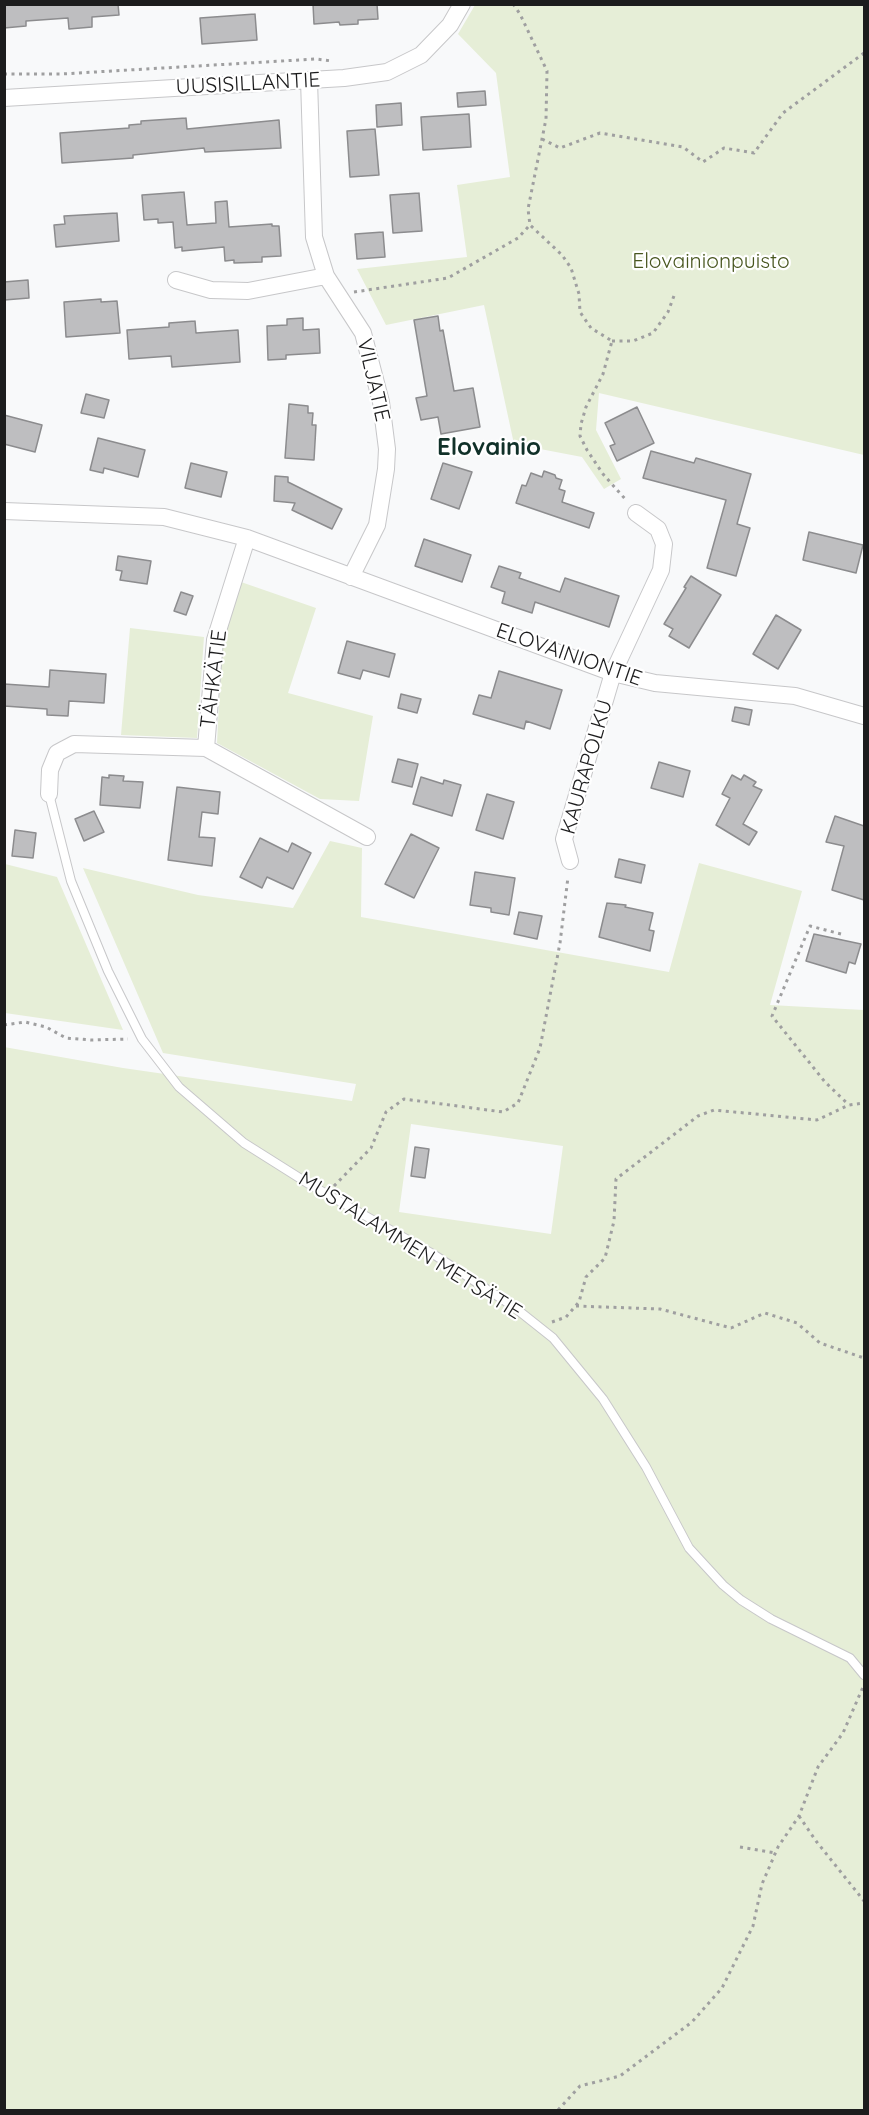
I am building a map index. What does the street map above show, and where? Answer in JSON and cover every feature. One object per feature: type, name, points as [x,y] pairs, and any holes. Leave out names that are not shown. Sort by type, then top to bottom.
[{"type":"street","name":"UUSISILLANTIE","points":[[4,98],[344,78],[387,72],[421,55],[450,25],[462,4]]},
{"type":"street","name":"VILJATIE","points":[[309,80],[314,237],[326,276],[363,333],[381,402],[387,449],[386,469],[376,525],[351,577]]},
{"type":"street","points":[[176,280],[211,290],[248,291],[326,276]]},
{"type":"street","name":"ELOVAINIONTIE","points":[[4,511],[164,517],[247,538],[613,673],[655,683],[795,696],[864,716]]},
{"type":"street","name":"KAURAPOLKU","points":[[570,861],[564,839],[613,673],[661,570],[664,544],[658,529],[636,513]]},
{"type":"street","name":"TÄHKÄTIE","points":[[247,538],[214,640],[206,748],[367,837]]},
{"type":"street","points":[[49,794],[50,770],[57,753],[74,744],[206,748]]},
{"type":"lane","name":"MUSTALAMMEN METSÄTIE","points":[[49,794],[71,881],[108,971],[142,1039],[179,1087],[244,1143],[433,1254],[514,1306],[553,1338],[603,1398],[646,1467],[689,1548],[723,1585],[741,1600],[771,1619],[850,1658],[864,1675]]},
{"type":"path","points":[[513,4],[547,71],[546,118],[528,208],[530,225],[562,255],[571,268],[579,294],[580,312],[591,328],[612,340],[633,341],[653,333],[668,312],[675,293]]},
{"type":"path","points":[[542,139],[560,148],[600,133],[683,147],[703,162],[724,148],[754,153],[783,113],[864,53]]},
{"type":"path","points":[[4,74],[61,74],[316,59]]},
{"type":"path","points":[[356,301],[350,292],[448,278],[518,238],[530,225]]},
{"type":"path","points":[[612,340],[603,374],[586,406],[580,424],[580,436],[586,450],[603,474],[636,513]]},
{"type":"path","points":[[326,1193],[371,1148],[387,1112],[404,1099],[503,1112],[518,1103],[540,1048],[560,943],[570,861]]},
{"type":"path","points":[[841,934],[810,926],[772,1016],[825,1082],[849,1105]]},
{"type":"path","points":[[4,1025],[25,1022],[46,1027],[66,1038],[83,1040],[142,1039]]},
{"type":"path","points":[[540,1327],[566,1317],[579,1302],[586,1277],[605,1258],[614,1221],[616,1179],[698,1116],[714,1110],[817,1120],[849,1105],[864,1102]]},
{"type":"path","points":[[576,1306],[660,1309],[731,1328],[765,1313],[797,1323],[820,1343],[864,1358]]},
{"type":"path","points":[[558,2110],[580,2086],[620,2076],[692,2022],[722,1988],[753,1926],[762,1884],[776,1853],[799,1816],[818,1767],[843,1733],[864,1682]]},
{"type":"path","points":[[799,1816],[864,1901]]},
{"type":"path","points":[[740,1847],[776,1853]]},
{"type":"green space","name":"Elovainionpuisto","points":[[475,5],[864,5],[864,455],[599,393],[596,430],[621,479],[604,489],[582,457],[514,444],[484,305],[386,325],[357,269],[467,257],[457,185],[510,177],[496,73],[458,34]]},
{"type":"green space","points":[[241,582],[316,608],[288,693],[373,716],[359,801],[320,799],[217,743],[222,641]]},
{"type":"green space","points":[[130,628],[204,637],[197,738],[121,735]]},
{"type":"green space","points":[[330,841],[362,848],[361,917],[669,972],[699,863],[802,891],[770,1005],[864,1010],[864,2110],[5,2110],[4,1047],[123,1068],[352,1101],[356,1084],[163,1053],[83,868],[198,895],[293,908]],"holes":[[[411,1124],[563,1146],[551,1234],[399,1212]]]},
{"type":"green space","points":[[5,864],[57,877],[123,1030],[5,1013]]},
{"type":"building","points":[[4,4],[118,4],[119,15],[92,17],[92,27],[69,29],[68,18],[26,21],[26,26],[4,28]]},
{"type":"building","points":[[313,4],[377,4],[378,19],[358,20],[358,24],[340,25],[339,22],[314,24]]},
{"type":"building","points":[[255,14],[257,40],[202,44],[200,18]]},
{"type":"building","points":[[485,91],[486,105],[458,107],[457,93]]},
{"type":"building","points":[[401,103],[402,125],[377,127],[376,105]]},
{"type":"building","points":[[469,114],[471,147],[423,150],[421,117]]},
{"type":"building","points":[[186,118],[187,129],[279,120],[281,148],[205,152],[204,148],[133,155],[133,158],[62,163],[60,133],[129,128],[129,125],[141,124],[141,121]]},
{"type":"building","points":[[375,129],[379,175],[350,177],[347,131]]},
{"type":"building","points":[[184,192],[187,225],[216,223],[215,202],[227,201],[229,227],[272,224],[272,226],[279,226],[281,256],[262,257],[262,262],[234,263],[234,260],[225,261],[224,247],[182,251],[182,247],[175,248],[173,222],[158,223],[158,219],[144,220],[142,195]]},
{"type":"building","points":[[419,193],[422,231],[393,233],[390,195]]},
{"type":"building","points":[[117,213],[119,241],[56,247],[54,225],[65,224],[64,216]]},
{"type":"building","points":[[383,232],[385,257],[357,259],[355,234]]},
{"type":"building","points":[[28,280],[29,298],[4,300],[4,282]]},
{"type":"building","points":[[101,299],[101,302],[117,301],[120,333],[66,337],[64,302]]},
{"type":"building","points":[[438,316],[440,331],[443,330],[454,391],[473,388],[480,427],[441,434],[438,417],[421,420],[416,398],[427,396],[414,320]]},
{"type":"building","points":[[303,318],[303,330],[319,329],[320,353],[286,355],[286,359],[268,360],[267,326],[287,325],[287,319]]},
{"type":"building","points":[[195,321],[196,333],[238,330],[240,362],[172,367],[171,356],[129,359],[127,330],[169,327],[169,323]]},
{"type":"building","points":[[86,394],[109,400],[104,418],[81,413]]},
{"type":"building","points":[[289,404],[308,406],[308,413],[313,413],[312,425],[316,425],[314,460],[285,458]]},
{"type":"building","points":[[637,407],[654,443],[617,461],[610,446],[615,444],[605,423]]},
{"type":"building","points":[[4,415],[42,425],[35,452],[4,444]]},
{"type":"building","points":[[98,438],[145,450],[138,477],[104,468],[103,473],[90,470]]},
{"type":"building","points":[[651,451],[694,463],[696,458],[751,474],[737,524],[750,528],[736,576],[707,568],[726,500],[643,478]]},
{"type":"building","points":[[191,463],[227,472],[221,497],[185,488]]},
{"type":"building","points":[[443,463],[472,472],[459,509],[431,499]]},
{"type":"building","points":[[544,471],[562,480],[559,489],[565,491],[562,502],[594,513],[589,528],[516,503],[522,485],[526,486],[531,473],[542,477]]},
{"type":"building","points":[[275,476],[288,477],[288,482],[342,509],[332,529],[292,510],[295,503],[274,501]]},
{"type":"building","points":[[809,532],[863,545],[856,573],[803,560]]},
{"type":"building","points":[[424,539],[471,555],[462,582],[415,566]]},
{"type":"building","points":[[118,556],[151,561],[147,584],[120,580],[122,571],[116,570]]},
{"type":"building","points":[[499,566],[521,573],[519,578],[560,592],[565,578],[619,596],[609,627],[535,602],[532,613],[502,603],[505,592],[491,587]]},
{"type":"building","points":[[691,576],[721,595],[689,648],[669,636],[673,629],[664,624]]},
{"type":"building","points":[[181,592],[193,596],[186,615],[174,611]]},
{"type":"building","points":[[776,615],[801,630],[778,669],[753,654]]},
{"type":"building","points":[[347,641],[395,654],[389,677],[363,670],[360,679],[338,673]]},
{"type":"building","points":[[50,670],[106,674],[104,703],[69,701],[68,716],[47,715],[47,709],[4,706],[4,684],[49,687]]},
{"type":"building","points":[[499,671],[562,690],[550,729],[526,721],[524,729],[473,714],[479,695],[491,698]]},
{"type":"building","points":[[401,694],[421,699],[417,713],[398,708]]},
{"type":"building","points":[[735,707],[752,710],[749,725],[732,721]]},
{"type":"building","points":[[398,759],[418,764],[412,787],[392,782]]},
{"type":"building","points":[[659,762],[690,771],[683,797],[651,788]]},
{"type":"building","points":[[109,775],[124,776],[123,781],[143,782],[140,808],[100,805],[102,777],[109,778]]},
{"type":"building","points":[[732,775],[741,780],[744,775],[756,782],[753,786],[762,790],[743,824],[757,832],[749,845],[716,825],[730,798],[722,794]]},
{"type":"building","points":[[421,777],[443,784],[444,780],[461,785],[452,816],[413,804]]},
{"type":"building","points":[[177,787],[220,792],[218,814],[202,812],[199,837],[215,838],[212,866],[168,860]]},
{"type":"building","points":[[487,794],[514,802],[503,839],[476,830]]},
{"type":"building","points":[[94,811],[104,832],[84,841],[75,819]]},
{"type":"building","points":[[835,816],[864,826],[864,900],[832,890],[844,846],[826,842]]},
{"type":"building","points":[[15,830],[36,833],[33,858],[12,856]]},
{"type":"building","points":[[411,834],[439,848],[414,898],[385,884]]},
{"type":"building","points":[[260,838],[288,852],[292,843],[311,853],[293,889],[267,877],[262,888],[240,877]]},
{"type":"building","points":[[619,859],[645,865],[641,883],[615,877]]},
{"type":"building","points":[[475,872],[515,878],[509,915],[491,912],[491,908],[470,905]]},
{"type":"building","points":[[607,903],[626,905],[625,907],[653,913],[649,930],[654,931],[650,951],[599,937]]},
{"type":"building","points":[[519,912],[542,916],[537,939],[514,934]]},
{"type":"building","points":[[814,934],[861,944],[855,964],[849,962],[846,973],[806,961]]},
{"type":"building","points":[[415,1147],[429,1149],[425,1178],[411,1176]]},
{"type":"district","name":"Elovainio","points":[[489,448]]}]
